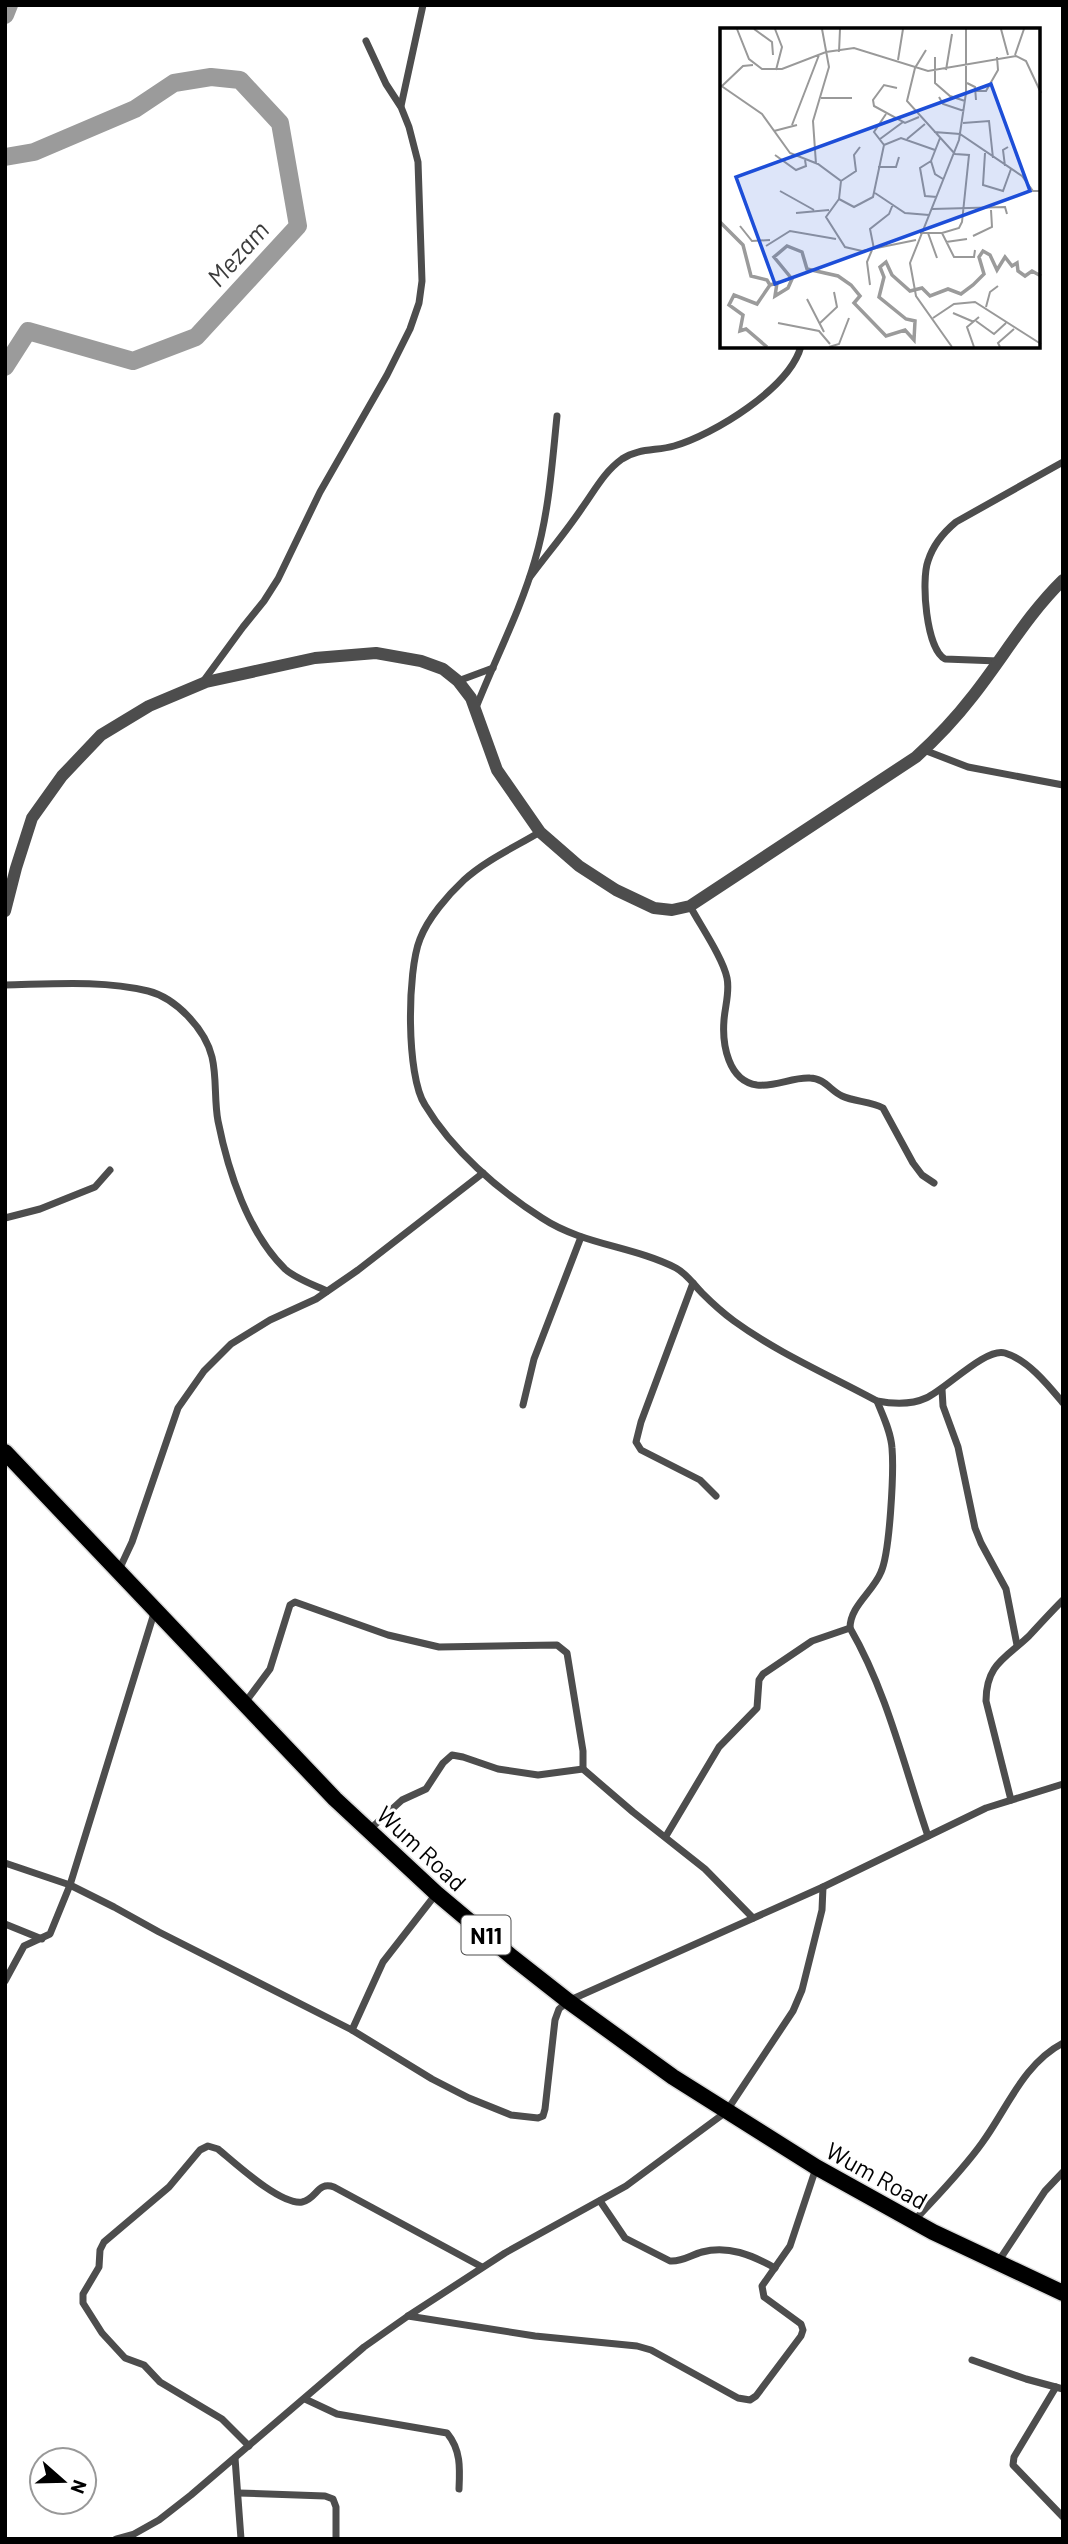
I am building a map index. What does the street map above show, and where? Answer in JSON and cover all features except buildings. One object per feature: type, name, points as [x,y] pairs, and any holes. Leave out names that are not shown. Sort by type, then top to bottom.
[{"type":"highway","name":"Wum Road","points":[[5,1452],[335,1798],[436,1893],[568,2001],[726,2112],[816,2167],[913,2222],[1063,2293]]},
{"type":"street","points":[[401,107],[422,5]]},
{"type":"street","points":[[202,684],[278,579],[320,492],[387,375],[410,329],[419,303],[422,270],[418,162],[401,107],[366,41]]},
{"type":"street","points":[[530,577],[613,466],[632,453],[690,441],[724,423],[779,383],[791,369],[800,348]]},
{"type":"street","points":[[475,709],[510,634],[536,558],[550,486],[556,416]]},
{"type":"street","points":[[998,661],[945,659],[939,655],[932,638],[928,612],[924,577],[928,559],[945,531],[956,522],[1063,462]]},
{"type":"street","points":[[5,911],[32,818],[62,776],[101,735],[149,706],[202,684],[315,658],[376,653],[443,669],[458,681],[471,698],[497,770],[540,832],[579,866],[616,890],[654,908],[672,910],[690,906],[925,750],[973,696],[1041,604],[1063,580]]},
{"type":"street","points":[[458,681],[493,668]]},
{"type":"street","points":[[925,750],[968,767],[1063,785]]},
{"type":"street","points":[[540,832],[464,879],[435,914],[420,939],[412,982],[413,1061],[423,1103],[454,1143],[483,1172],[543,1218],[581,1237],[677,1269],[732,1319],[763,1341],[877,1401],[891,1404],[911,1403],[932,1395],[983,1357],[993,1352],[1004,1352],[1030,1368],[1063,1403]]},
{"type":"street","points":[[690,906],[727,974],[729,989],[724,1041],[737,1074],[755,1085],[816,1078],[843,1097],[877,1104],[887,1112],[913,1163],[922,1175],[934,1183]]},
{"type":"street","points":[[5,985],[94,983],[150,992],[178,1007],[200,1032],[212,1056],[218,1120],[234,1178],[251,1223],[269,1251],[287,1271],[327,1291]]},
{"type":"street","points":[[5,1218],[40,1209],[95,1187],[110,1170]]},
{"type":"street","points":[[117,1572],[132,1542],[178,1408],[190,1388],[231,1344],[270,1320],[294,1311],[358,1270],[483,1172]]},
{"type":"street","points":[[523,1405],[534,1359],[581,1237]]},
{"type":"street","points":[[692,1283],[636,1442],[647,1454],[700,1480],[716,1496]]},
{"type":"street","points":[[942,1389],[943,1406],[958,1447],[978,1536],[1006,1589],[1017,1645]]},
{"type":"street","points":[[932,1395],[943,1406]]},
{"type":"street","points":[[877,1401],[892,1447],[888,1537],[881,1573],[850,1619],[850,1628],[882,1693],[904,1769],[928,1836]]},
{"type":"street","points":[[1011,1800],[986,1701],[986,1689],[1001,1659],[1063,1600]]},
{"type":"street","points":[[244,1704],[270,1669],[290,1605],[295,1602],[388,1635],[439,1647],[557,1645],[567,1653],[583,1751],[583,1769]]},
{"type":"street","points":[[5,1981],[24,1946],[43,1939],[54,1927],[70,1885],[155,1610]]},
{"type":"street","points":[[666,1836],[719,1747],[757,1708],[761,1676],[812,1641],[850,1628]]},
{"type":"street","points":[[369,1830],[402,1800],[426,1789],[443,1763],[452,1755],[498,1769],[538,1775],[583,1769],[705,1869],[753,1918]]},
{"type":"street","points":[[5,1863],[70,1885],[352,2030],[432,2079],[469,2098],[511,2115],[538,2118],[543,2116],[545,2109],[555,2020],[559,2009],[568,2001],[823,1887],[986,1808],[1063,1784]]},
{"type":"street","points":[[116,2539],[134,2534],[159,2520],[364,2347],[408,2316],[482,2267],[626,2186],[726,2112],[793,2011],[803,1990],[822,1910],[823,1887]]},
{"type":"street","points":[[352,2030],[383,1962],[436,1893]]},
{"type":"street","points":[[5,1924],[43,1939]]},
{"type":"street","points":[[913,2222],[977,2150],[1018,2085],[1046,2053],[1063,2043]]},
{"type":"street","points":[[249,2446],[222,2419],[160,2382],[144,2365],[125,2358],[102,2333],[83,2303],[83,2294],[99,2267],[104,2242],[169,2187],[200,2150],[208,2146],[218,2149],[278,2194],[292,2200],[301,2202],[320,2187],[334,2187],[482,2267]]},
{"type":"street","points":[[408,2316],[535,2336],[637,2346],[651,2350],[744,2401],[750,2400],[802,2336],[801,2324],[764,2297],[762,2286],[790,2246],[816,2167]]},
{"type":"street","points":[[998,2263],[1045,2191],[1063,2172]]},
{"type":"street","points":[[600,2201],[625,2238],[670,2261],[720,2249],[754,2256],[775,2268]]},
{"type":"street","points":[[972,2360],[1060,2388],[1014,2457],[1013,2465],[1063,2518]]},
{"type":"street","points":[[304,2399],[337,2414],[447,2433],[455,2442],[460,2461],[459,2489]]},
{"type":"street","points":[[235,2458],[241,2539]]},
{"type":"street","points":[[238,2493],[325,2496],[333,2499],[336,2539]]},
{"type":"waterway","name":"Mezam","points":[[5,15],[9,5]]},
{"type":"waterway","name":"Mezam","points":[[5,157],[34,152],[135,109],[174,83],[211,77],[240,80],[280,123],[298,226],[196,337],[133,361],[28,331],[5,367]]}]
